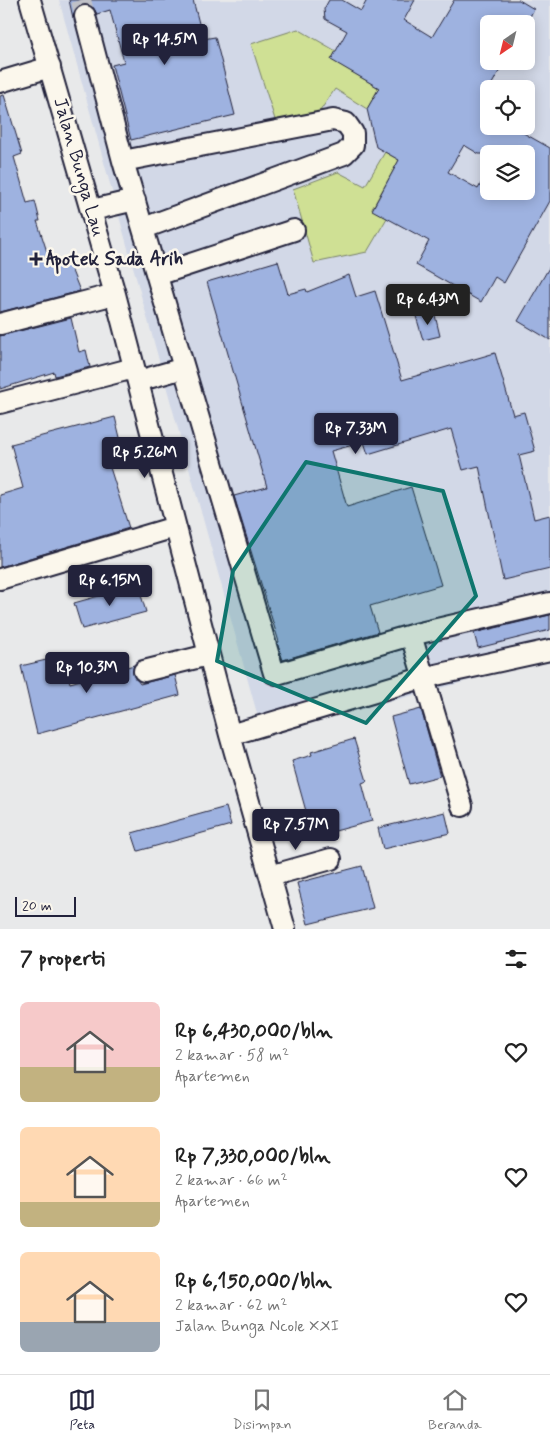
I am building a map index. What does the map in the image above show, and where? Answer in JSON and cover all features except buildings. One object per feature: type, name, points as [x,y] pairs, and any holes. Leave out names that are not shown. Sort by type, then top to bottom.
[{"type":"street","name":"Jalan Bunga Lau","points":[[30,0],[92,210],[208,655],[285,929]]},
{"type":"street","points":[[85,16],[123,161],[274,673],[411,636],[550,603]]},
{"type":"street","points":[[0,82],[50,67]]},
{"type":"street","points":[[123,161],[333,120],[346,123],[353,133],[353,145],[344,154],[144,228]]},
{"type":"street","points":[[92,210],[135,200]]},
{"type":"street","points":[[157,275],[294,230]]},
{"type":"street","points":[[0,324],[115,294]]},
{"type":"street","points":[[0,403],[136,375],[184,368]]},
{"type":"street","points":[[0,579],[175,527]]},
{"type":"street","points":[[411,636],[422,678],[462,806]]},
{"type":"street","points":[[230,735],[422,678],[550,650]]},
{"type":"street","points":[[144,671],[208,655]]},
{"type":"street","points":[[270,876],[331,859]]},
{"type":"highlighted area","points":[[306,462],[443,491],[476,596],[366,723],[217,661],[233,571]]},
{"type":"shaded area","points":[[59,0],[550,0],[550,659],[263,735]]},
{"type":"green space","points":[[298,29],[336,51],[332,60],[379,88],[367,109],[335,89],[320,111],[277,126],[251,44]]},
{"type":"green space","points":[[385,152],[399,160],[372,209],[387,218],[367,252],[314,263],[293,189],[338,172],[365,186]]},
{"type":"tunnel","points":[[81,0],[85,16]]},
{"type":"place","name":"Apotek Sada Arih","points":[[36,259]]}]
